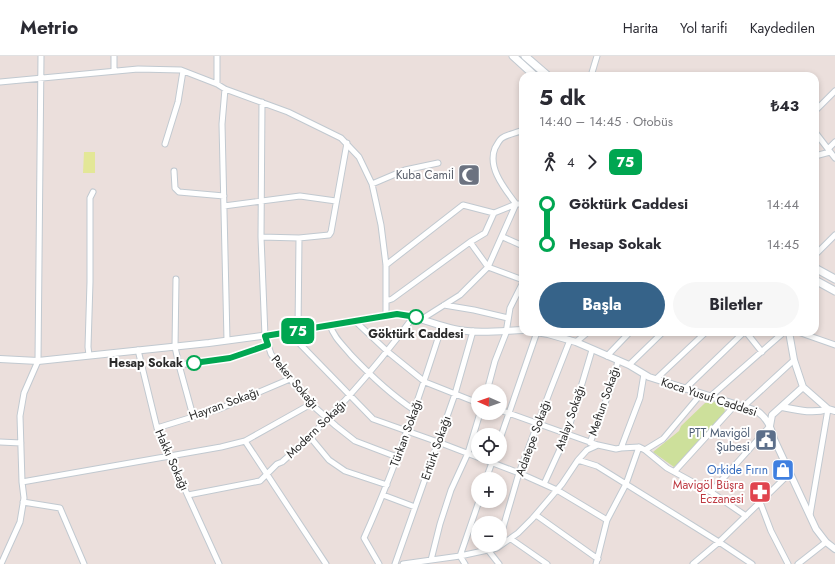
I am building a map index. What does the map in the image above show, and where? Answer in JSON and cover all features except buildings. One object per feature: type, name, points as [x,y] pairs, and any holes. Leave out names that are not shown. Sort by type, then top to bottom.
[{"type":"main road","points":[[513,56],[531,72]]},
{"type":"main road","points":[[525,56],[543,72]]},
{"type":"main road","points":[[819,270],[835,279]]},
{"type":"main road","points":[[819,282],[835,291]]},
{"type":"street","points":[[1,564],[20,522],[24,498],[22,482],[20,416],[24,393],[38,361],[42,56]]},
{"type":"street","points":[[114,56],[114,71]]},
{"type":"street","points":[[217,56],[217,84]]},
{"type":"street","points":[[591,72],[597,56]]},
{"type":"street","points":[[0,82],[138,69],[183,71],[217,84],[224,89],[288,112],[342,138],[360,157],[372,184],[381,225],[386,265],[386,316]]},
{"type":"street","points":[[165,144],[178,102],[183,71]]},
{"type":"street","points":[[224,89],[222,124],[227,340]]},
{"type":"street","points":[[819,107],[835,91]]},
{"type":"street","name":"Peker Sokağı","points":[[262,102],[261,237],[265,336],[271,354],[311,404],[355,441],[397,456]]},
{"type":"street","points":[[516,204],[503,186],[494,167],[493,154],[496,146],[502,138],[519,132]]},
{"type":"street","points":[[819,137],[835,158]]},
{"type":"street","points":[[819,155],[829,151],[835,142]]},
{"type":"street","points":[[261,237],[299,238],[329,235],[331,232],[347,144]]},
{"type":"street","points":[[372,184],[405,170],[438,163]]},
{"type":"street","points":[[174,171],[175,188],[179,192],[224,196]]},
{"type":"street","points":[[89,355],[90,198],[93,192]]},
{"type":"street","points":[[224,206],[300,196],[336,201]]},
{"type":"street","points":[[386,265],[463,205],[494,213],[516,204]]},
{"type":"street","points":[[422,319],[460,295],[488,267],[503,237],[516,204]]},
{"type":"street","points":[[386,301],[392,299],[470,242],[485,233],[494,213]]},
{"type":"street","points":[[819,251],[835,236]]},
{"type":"street","points":[[503,237],[519,244]]},
{"type":"street","points":[[299,238],[298,331],[301,345],[373,419],[471,454]]},
{"type":"street","points":[[470,242],[488,267],[519,279]]},
{"type":"street","points":[[176,279],[175,347],[193,416]]},
{"type":"street","points":[[489,384],[506,330],[510,308],[519,289]]},
{"type":"street","points":[[444,305],[508,318]]},
{"type":"street","points":[[0,359],[38,361],[175,347],[265,336],[397,314],[414,316],[442,326],[473,331],[519,330]]},
{"type":"street","name":"Modern Sokağı","points":[[188,495],[260,481],[310,437],[350,396],[388,352],[414,316]]},
{"type":"street","points":[[355,321],[388,352],[424,382],[471,400]]},
{"type":"street","points":[[330,325],[333,334],[369,374],[395,397],[414,410]]},
{"type":"street","name":"Türkan Sokağı","points":[[379,564],[364,538],[387,486],[442,326]]},
{"type":"street","name":"Ertürk Sokağı","points":[[395,564],[455,394],[473,331]]},
{"type":"street","points":[[504,428],[535,336]]},
{"type":"street","name":"Koca Yusuf Caddesi","points":[[552,336],[573,341],[629,365],[656,379],[757,411],[763,415],[770,426],[774,439],[816,529],[826,542],[835,549]]},
{"type":"street","points":[[573,341],[581,336]]},
{"type":"street","points":[[607,356],[626,336]]},
{"type":"street","points":[[629,365],[659,336]]},
{"type":"street","points":[[656,379],[702,336]]},
{"type":"street","points":[[685,389],[741,336]]},
{"type":"street","points":[[748,336],[762,352]]},
{"type":"street","points":[[711,396],[780,336]]},
{"type":"street","points":[[790,336],[794,360],[803,388],[828,409],[835,411]]},
{"type":"street","points":[[810,336],[834,344]]},
{"type":"street","name":"Adatepe Sokağı","points":[[507,516],[520,473],[550,391],[573,341]]},
{"type":"street","points":[[179,365],[230,358],[268,345]]},
{"type":"street","name":"Hakkı Sokağı","points":[[138,350],[157,428],[219,564]]},
{"type":"street","name":"Atalay Sokağı","points":[[544,484],[567,434],[592,350]]},
{"type":"street","name":"Meftun Sokağı","points":[[590,443],[614,379],[618,360]]},
{"type":"street","points":[[743,407],[794,360]]},
{"type":"street","points":[[621,448],[640,398],[644,374]]},
{"type":"street","name":"Hayran Sokağı","points":[[157,428],[219,409],[290,379]]},
{"type":"street","points":[[763,415],[772,415],[803,388]]},
{"type":"street","points":[[645,450],[663,439],[701,394]]},
{"type":"street","points":[[22,482],[221,447],[245,441],[311,404]]},
{"type":"street","points":[[674,472],[736,404]]},
{"type":"street","points":[[782,407],[821,412],[828,409]]},
{"type":"street","points":[[810,515],[828,409]]},
{"type":"street","points":[[509,412],[590,443],[616,449],[639,448],[645,450],[667,468],[711,492],[746,516]]},
{"type":"street","points":[[711,492],[770,426],[772,415]]},
{"type":"street","points":[[428,562],[451,490],[468,453],[478,420]]},
{"type":"street","points":[[310,437],[329,460],[345,471],[387,486]]},
{"type":"street","points":[[245,441],[326,564]]},
{"type":"street","points":[[0,442],[21,443]]},
{"type":"street","points":[[507,541],[518,533],[536,514],[562,484],[578,460],[587,450],[598,445]]},
{"type":"street","points":[[536,514],[597,561],[607,520],[626,484],[639,448]]},
{"type":"street","points":[[578,460],[597,466],[752,564]]},
{"type":"street","points":[[501,464],[557,490],[607,520]]},
{"type":"street","points":[[693,564],[719,542],[790,473]]},
{"type":"street","points":[[383,496],[415,508]]},
{"type":"street","points":[[23,502],[60,508],[84,564]]},
{"type":"street","points":[[760,502],[771,531],[788,564]]},
{"type":"street","points":[[460,556],[477,508]]},
{"type":"street","points":[[511,539],[547,564]]},
{"type":"street","points":[[798,564],[826,542]]},
{"type":"street","points":[[403,564],[428,562],[479,552]]},
{"type":"street","points":[[490,552],[499,564]]},
{"type":"street","points":[[460,556],[465,564]]},
{"type":"green space","points":[[84,152],[95,152],[95,173],[83,173]]},
{"type":"green space","points":[[717,402],[723,406],[725,414],[674,467],[653,452],[679,431],[681,426],[705,403]]},
{"type":"bus line","name":"75","points":[[194,363],[230,358],[268,345],[265,336],[397,314],[416,317]]},
{"type":"place","name":"Kuba Camiİ","points":[[469,175]]},
{"type":"place","name":"Göktürk Caddesi","points":[[416,317]]},
{"type":"place","name":"Hesap Sokak","points":[[194,363]]},
{"type":"place","name":"PTT Mavigöl Şubesi","points":[[766,440]]},
{"type":"place","name":"Orkide Fırın","points":[[783,470]]},
{"type":"place","name":"Mavigöl Büşra Eczanesi","points":[[760,492]]}]
